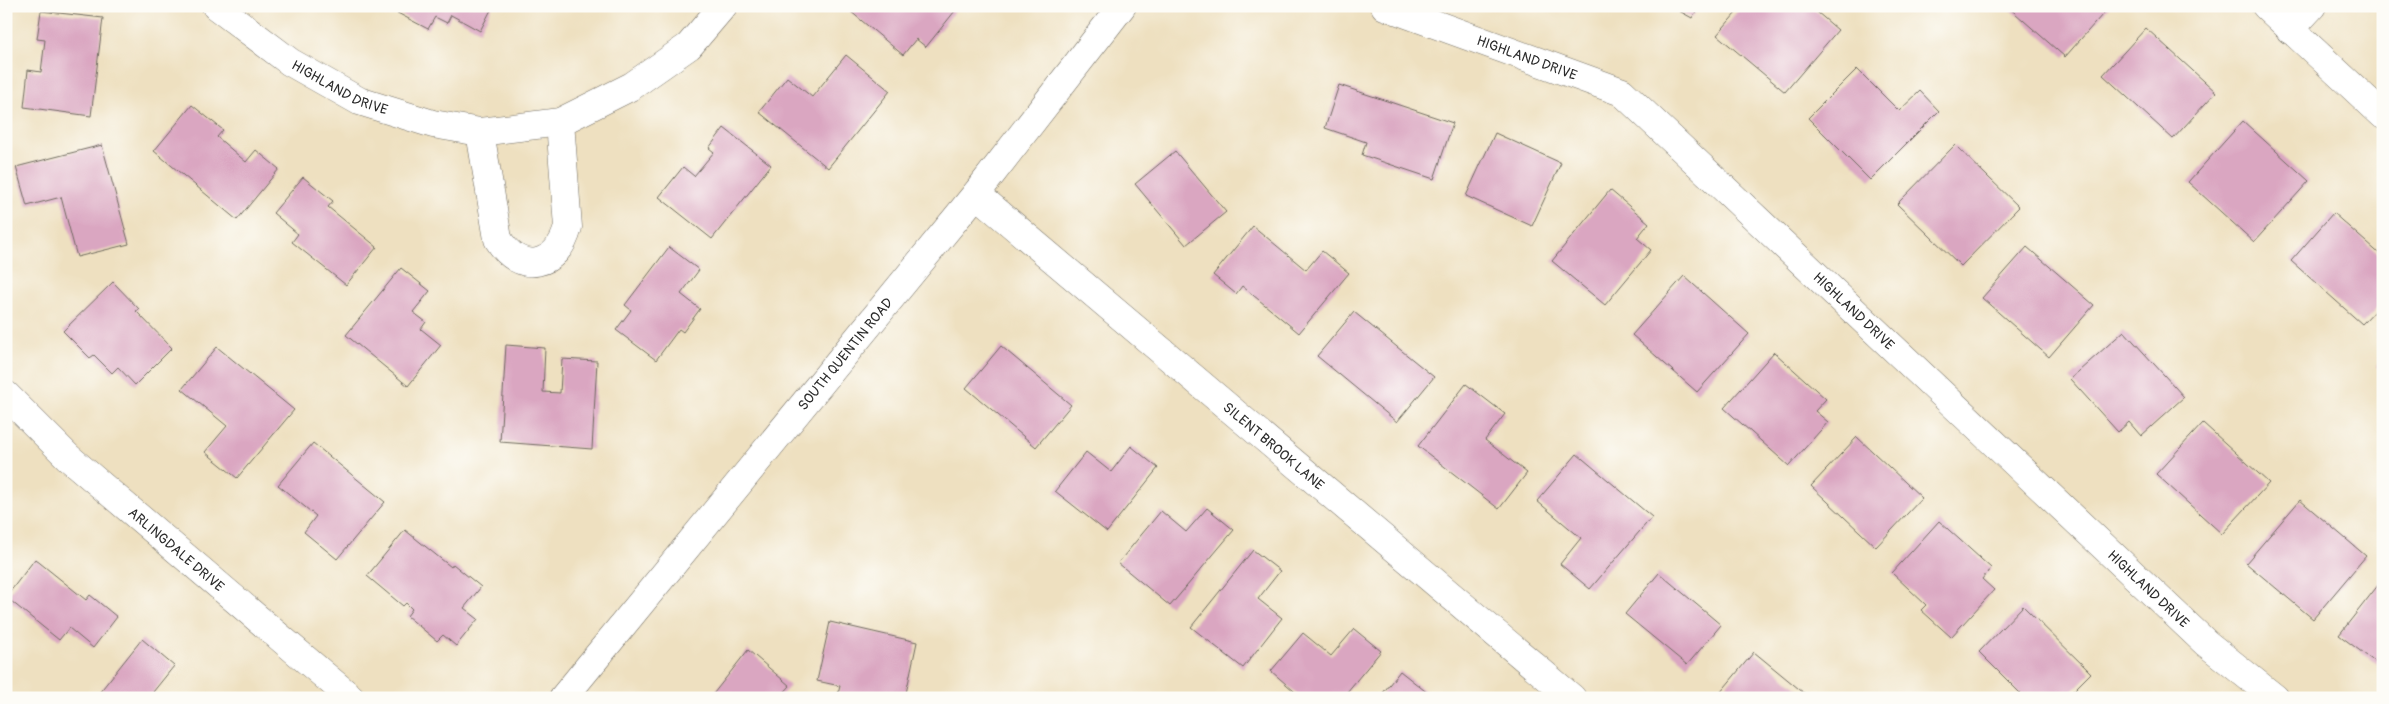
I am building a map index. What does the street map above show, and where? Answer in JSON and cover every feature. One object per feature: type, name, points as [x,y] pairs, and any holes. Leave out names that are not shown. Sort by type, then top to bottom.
[{"type":"street","name":"HIGHLAND DRIVE","points":[[216,6],[290,62],[359,101],[434,124],[480,132],[560,122],[632,86],[689,46],[723,6]]},
{"type":"street","name":"SOUTH QUENTIN ROAD","points":[[563,698],[976,194],[1122,6]]},
{"type":"street","name":"HIGHLAND DRIVE","points":[[1385,6],[1622,92],[2206,643],[2275,698]]},
{"type":"street","points":[[2266,6],[2383,115]]},
{"type":"street","points":[[2290,30],[2312,6]]},
{"type":"street","points":[[480,132],[498,239],[505,251],[517,259],[531,262],[545,260],[557,252],[564,241],[568,227],[560,122]]},
{"type":"street","name":"SILENT BROOK LANE","points":[[976,194],[1572,698]]},
{"type":"street","name":"ARLINGDALE DRIVE","points":[[6,395],[68,457],[351,698]]},
{"type":"building","points":[[389,6],[493,6],[480,31],[451,15],[447,23],[435,17],[428,29],[388,8]]},
{"type":"building","points":[[844,6],[959,6],[926,47],[916,39],[903,55]]},
{"type":"building","points":[[1670,6],[1699,6],[1692,18]]},
{"type":"building","points":[[1742,6],[1810,6],[1838,30],[1785,92],[1717,35]]},
{"type":"building","points":[[2007,6],[2110,6],[2065,57]]},
{"type":"building","points":[[41,11],[103,18],[91,116],[24,107],[28,70],[41,72],[45,40],[37,39]]},
{"type":"building","points":[[2146,28],[2216,92],[2173,139],[2103,75]]},
{"type":"building","points":[[846,55],[890,91],[828,168],[759,112],[787,77],[812,97]]},
{"type":"building","points":[[1857,69],[1899,111],[1920,91],[1939,111],[1870,180],[1808,118]]},
{"type":"building","points":[[1339,85],[1453,123],[1434,179],[1362,155],[1366,142],[1325,128]]},
{"type":"building","points":[[192,105],[223,130],[217,137],[246,162],[256,150],[279,169],[237,220],[154,151]]},
{"type":"building","points":[[2243,121],[2309,181],[2254,242],[2188,182]]},
{"type":"building","points":[[724,128],[771,165],[712,239],[659,197],[683,167],[694,176],[714,152],[709,148]]},
{"type":"building","points":[[1495,133],[1561,163],[1532,226],[1466,196]]},
{"type":"building","points":[[102,145],[129,244],[77,257],[61,197],[27,206],[16,167]]},
{"type":"building","points":[[1955,145],[2019,207],[1961,266],[1897,204]]},
{"type":"building","points":[[1175,151],[1226,212],[1186,245],[1135,184]]},
{"type":"building","points":[[303,177],[333,201],[328,207],[377,247],[346,285],[292,242],[298,234],[273,213]]},
{"type":"building","points":[[1610,190],[1649,223],[1637,238],[1651,250],[1605,305],[1552,261]]},
{"type":"building","points":[[2333,213],[2383,257],[2383,302],[2362,324],[2291,261]]},
{"type":"building","points":[[1253,226],[1306,270],[1322,251],[1349,273],[1299,333],[1242,286],[1236,294],[1213,275]]},
{"type":"building","points":[[669,247],[699,270],[681,294],[700,309],[683,332],[679,329],[656,360],[616,330],[631,310],[625,305]]},
{"type":"building","points":[[2027,247],[2094,305],[2049,357],[1982,298]]},
{"type":"building","points":[[401,268],[430,291],[413,312],[426,322],[421,329],[441,345],[408,386],[346,335]]},
{"type":"building","points":[[1684,276],[1749,334],[1697,392],[1632,335]]},
{"type":"building","points":[[113,282],[139,309],[136,311],[172,348],[135,385],[118,367],[112,373],[94,355],[90,358],[63,331]]},
{"type":"building","points":[[1354,312],[1434,377],[1397,422],[1317,356]]},
{"type":"building","points":[[2124,331],[2184,397],[2141,436],[2129,422],[2118,432],[2070,379]]},
{"type":"building","points":[[506,345],[545,348],[543,392],[560,393],[562,359],[597,361],[592,449],[500,442]]},
{"type":"building","points":[[1001,346],[1071,405],[1036,447],[966,388]]},
{"type":"building","points":[[217,347],[294,410],[237,478],[205,452],[227,426],[182,389]]},
{"type":"building","points":[[1774,352],[1826,399],[1815,411],[1828,422],[1789,466],[1724,408]]},
{"type":"building","points":[[2383,359],[2383,371],[2377,366]]},
{"type":"building","points":[[1466,384],[1505,414],[1485,440],[1527,473],[1499,509],[1418,446]]},
{"type":"building","points":[[2203,423],[2269,483],[2222,534],[2156,474]]},
{"type":"building","points":[[1857,437],[1922,498],[1876,547],[1811,486]]},
{"type":"building","points":[[313,443],[385,502],[337,559],[304,532],[316,516],[278,485]]},
{"type":"building","points":[[1131,446],[1158,468],[1107,532],[1055,491],[1086,452],[1111,472]]},
{"type":"building","points":[[1577,454],[1652,517],[1590,589],[1560,564],[1581,538],[1537,501]]},
{"type":"building","points":[[2300,500],[2366,556],[2313,619],[2246,563]]},
{"type":"building","points":[[1207,508],[1234,530],[1170,606],[1118,563],[1161,511],[1186,532]]},
{"type":"building","points":[[1939,521],[1991,568],[1982,579],[1994,590],[1951,637],[1921,610],[1926,605],[1892,573]]},
{"type":"building","points":[[405,530],[451,567],[453,564],[481,587],[464,608],[478,619],[456,646],[443,635],[437,641],[407,616],[412,609],[406,603],[403,606],[367,576]]},
{"type":"building","points":[[1253,550],[1280,571],[1258,599],[1282,618],[1243,668],[1191,627]]},
{"type":"building","points":[[35,559],[86,600],[90,595],[117,617],[93,648],[69,628],[59,640],[6,597]]},
{"type":"building","points":[[1659,573],[1721,625],[1687,665],[1625,614]]},
{"type":"building","points":[[2383,579],[2383,668],[2339,635]]},
{"type":"building","points":[[2023,606],[2091,673],[2066,698],[2025,698],[1979,652]]},
{"type":"building","points":[[830,622],[917,642],[905,698],[837,698],[840,686],[817,681]]},
{"type":"building","points":[[1354,629],[1381,651],[1342,698],[1302,698],[1271,671],[1303,633],[1331,656]]},
{"type":"building","points":[[142,639],[174,666],[153,692],[160,698],[95,698]]},
{"type":"building","points":[[748,650],[790,686],[779,698],[710,698]]},
{"type":"building","points":[[1754,652],[1810,698],[1725,698],[1720,693]]},
{"type":"building","points":[[1400,671],[1434,698],[1379,698]]}]
